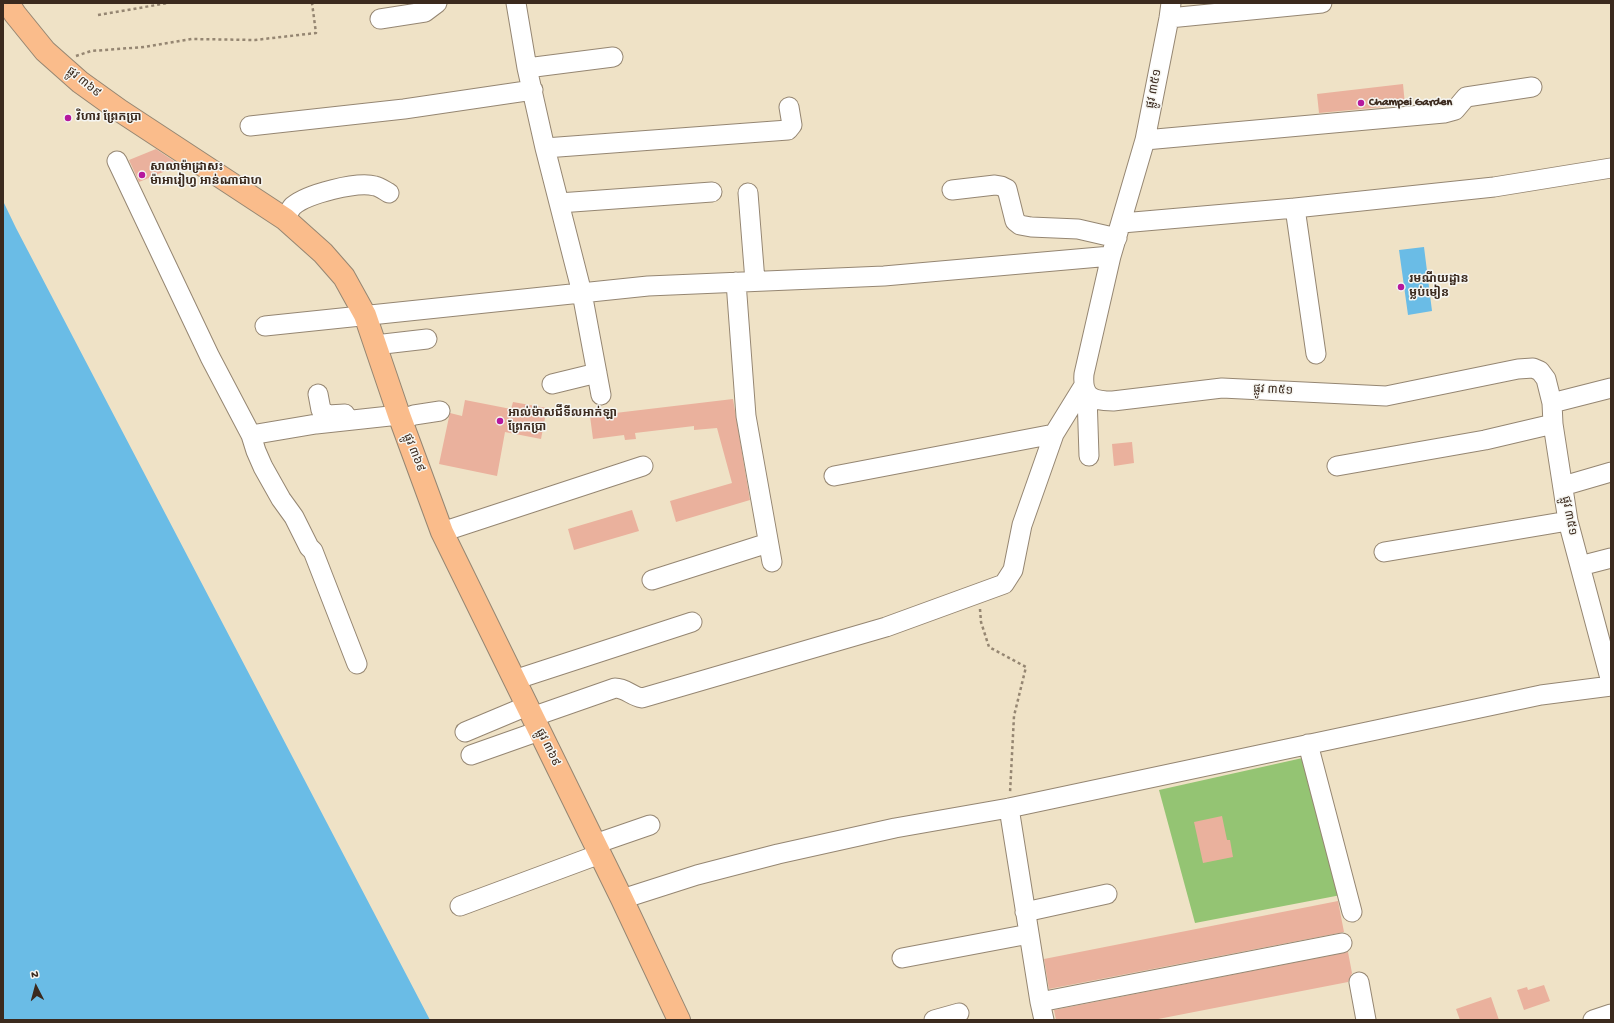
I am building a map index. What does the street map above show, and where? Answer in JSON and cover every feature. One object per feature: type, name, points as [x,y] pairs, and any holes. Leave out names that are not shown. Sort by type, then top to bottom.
[{"type":"main road","name":"ផ្លូវ ៣៦៩","points":[[8,3],[45,51],[80,82],[119,110],[285,220],[323,253],[344,278],[365,315],[398,414],[442,532],[598,849],[679,1020]]},
{"type":"street","points":[[380,19],[425,12],[437,3]]},
{"type":"street","points":[[519,3],[527,68],[545,148],[582,293],[601,395]]},
{"type":"street","points":[[1170,10],[1322,3]]},
{"type":"street","name":"ផ្លូវ ៣៥១","points":[[1170,10],[1145,140],[1111,256],[1084,374],[1085,391],[1100,401],[1113,401],[1222,388],[1386,396],[1518,369],[1533,368],[1540,371],[1546,379],[1552,403],[1553,424],[1568,521],[1611,682]]},
{"type":"street","points":[[527,68],[613,57]]},
{"type":"street","points":[[1145,140],[1444,113],[1455,110],[1466,98],[1532,88]]},
{"type":"street","points":[[250,126],[404,109],[533,90]]},
{"type":"street","points":[[545,148],[788,130],[792,125],[789,107]]},
{"type":"street","points":[[117,161],[210,357],[251,435],[262,467],[281,499],[294,517],[313,552],[357,664]]},
{"type":"street","points":[[952,190],[995,185],[1007,189],[1016,221],[1020,225],[1031,227],[1119,231],[1296,208],[1494,186],[1611,168]]},
{"type":"street","points":[[285,220],[293,206],[298,203],[317,194],[342,187],[375,186],[389,193]]},
{"type":"street","points":[[559,203],[712,192]]},
{"type":"street","points":[[748,192],[755,281]]},
{"type":"street","points":[[1296,208],[1316,354]]},
{"type":"street","points":[[265,326],[648,286],[884,276],[1111,256]]},
{"type":"street","points":[[736,282],[746,416],[772,562]]},
{"type":"street","points":[[375,345],[427,339]]},
{"type":"street","points":[[552,384],[597,373]]},
{"type":"street","points":[[1552,403],[1611,388]]},
{"type":"street","points":[[465,732],[533,718],[615,688],[623,688],[634,697],[642,698],[886,627],[1004,584],[1011,575],[1022,525],[1054,434],[1085,391]]},
{"type":"street","points":[[1085,391],[1089,456]]},
{"type":"street","points":[[318,394],[321,410],[328,415],[414,415],[440,411]]},
{"type":"street","points":[[251,435],[316,424],[398,414]]},
{"type":"street","points":[[1337,466],[1485,440],[1553,424]]},
{"type":"street","points":[[834,476],[1054,434]]},
{"type":"street","points":[[442,532],[643,466]]},
{"type":"street","points":[[1563,486],[1611,472]]},
{"type":"street","points":[[1384,552],[1568,521]]},
{"type":"street","points":[[652,580],[768,543]]},
{"type":"street","points":[[1580,566],[1611,558]]},
{"type":"street","points":[[514,680],[692,622]]},
{"type":"street","points":[[622,899],[697,875],[778,854],[895,828],[1009,808],[1540,695],[1611,686]]},
{"type":"street","points":[[471,755],[533,718]]},
{"type":"street","points":[[1308,744],[1352,912]]},
{"type":"street","points":[[1009,808],[1042,1011],[1342,943]]},
{"type":"street","points":[[460,906],[598,849],[650,825]]},
{"type":"street","points":[[1025,912],[1106,894]]},
{"type":"street","points":[[902,958],[1029,934]]},
{"type":"street","points":[[1359,982],[1366,1020]]},
{"type":"street","points":[[934,1020],[959,1013]]},
{"type":"street","points":[[1593,1020],[1611,1014]]},
{"type":"path","points":[[98,15],[168,3]]},
{"type":"path","points":[[58,62],[91,51],[144,47],[192,39],[255,40],[316,33],[312,3]]},
{"type":"path","points":[[979,593],[981,622],[990,647],[1026,667],[1014,716],[1009,808]]},
{"type":"green space","points":[[1307,757],[1341,895],[1195,923],[1159,790]]},
{"type":"water","points":[[3,201],[16,228],[430,1020],[3,1020]]},
{"type":"water","points":[[1424,247],[1432,311],[1408,315],[1399,250]]},
{"type":"building","name":"Champei Garden","points":[[1403,84],[1405,105],[1319,113],[1317,94]]},
{"type":"building","name":"សាលាម៉ាដ្រាសះ ម៉ាអារៀហ្វ អាន់ណាជាហ","points":[[156,149],[180,165],[139,182],[129,160]]},
{"type":"building","points":[[733,399],[750,500],[676,522],[670,501],[732,483],[717,428],[694,430],[694,426],[635,433],[636,439],[625,440],[624,435],[593,439],[590,416]]},
{"type":"building","points":[[465,400],[511,409],[513,402],[547,408],[541,439],[505,432],[497,476],[439,464],[450,413],[462,416]]},
{"type":"building","points":[[1132,442],[1134,463],[1114,466],[1112,444]]},
{"type":"building","points":[[632,510],[639,531],[574,550],[568,529]]},
{"type":"building","points":[[1222,816],[1227,840],[1230,840],[1233,857],[1203,863],[1194,822]]},
{"type":"building","points":[[1338,901],[1344,932],[1049,989],[1044,959]]},
{"type":"building","points":[[1348,952],[1352,973],[1348,982],[1153,1020],[1056,1020],[1054,1010]]},
{"type":"building","points":[[1544,985],[1550,1001],[1524,1010],[1517,990],[1527,987],[1528,990]]},
{"type":"building","points":[[1491,997],[1499,1020],[1460,1020],[1456,1009]]},
{"type":"place","name":"Champei Garden","points":[[1361,103]]},
{"type":"place","name":"វិហារ ព្រែកប្រា","points":[[68,118]]},
{"type":"place","name":"សាលាម៉ាដ្រាសះ ម៉ាអារៀហ្វ អាន់ណាជាហ","points":[[142,175]]},
{"type":"place","name":"រមណីយដ្ឋាន ម្លប់មៀន","points":[[1401,287]]},
{"type":"place","name":"អាល់ម៉ាសជីទីលអាក់ឡា ព្រែកប្រា","points":[[500,421]]}]
